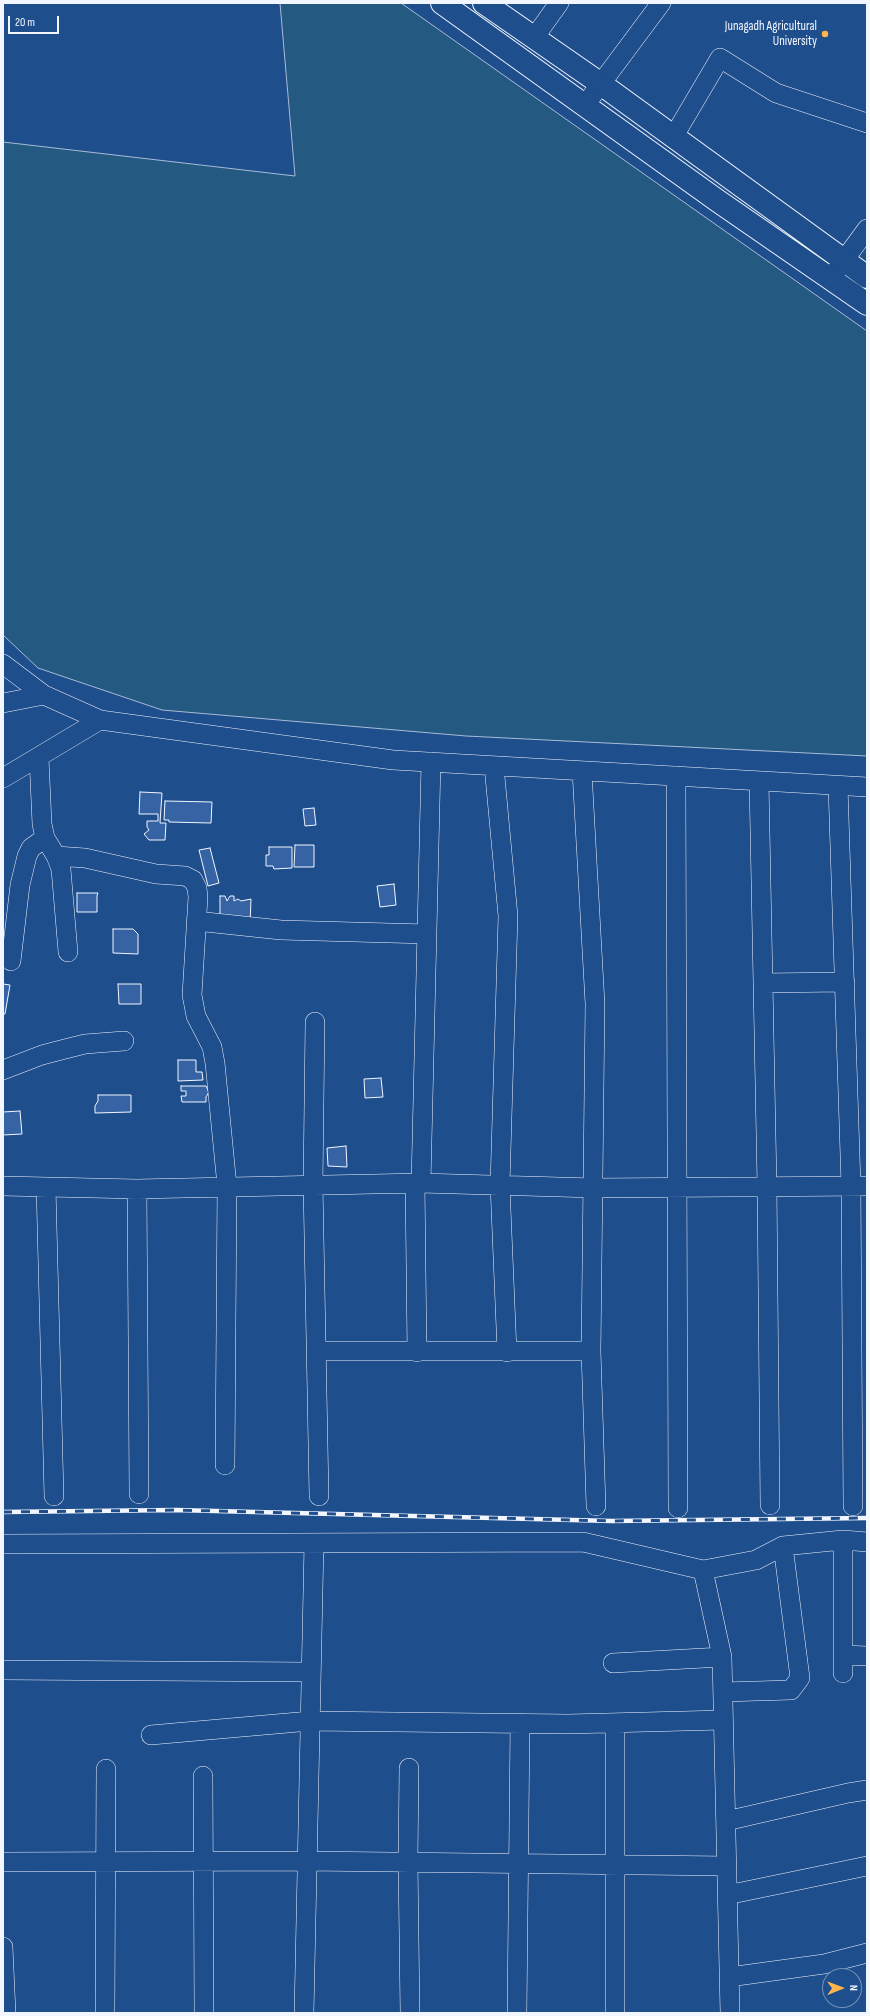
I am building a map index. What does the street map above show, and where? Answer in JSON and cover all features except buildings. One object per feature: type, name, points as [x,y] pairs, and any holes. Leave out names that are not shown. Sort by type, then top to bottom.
[{"type":"main road","points":[[484,3],[674,136],[867,277]]},
{"type":"main road","points":[[445,4],[718,200],[867,304]]},
{"type":"main road","points":[[718,200],[733,179]]},
{"type":"street","points":[[534,38],[559,3]]},
{"type":"street","points":[[585,105],[661,3]]},
{"type":"street","points":[[674,136],[720,58],[776,93],[867,123]]},
{"type":"street","points":[[831,278],[867,229]]},
{"type":"street","points":[[3,664],[44,695],[100,720],[393,760],[867,787]]},
{"type":"street","points":[[3,703],[44,695]]},
{"type":"street","points":[[3,778],[39,758],[100,720]]},
{"type":"street","points":[[39,758],[42,824],[45,838],[56,856],[61,869],[68,952]]},
{"type":"street","points":[[417,1352],[418,1183],[427,934],[430,762]]},
{"type":"street","points":[[494,766],[508,916],[500,1185],[507,1352]]},
{"type":"street","points":[[582,771],[595,1004],[591,1351],[596,1506]]},
{"type":"street","points":[[676,776],[678,1508]]},
{"type":"street","points":[[759,781],[767,1185],[770,1505]]},
{"type":"street","points":[[838,786],[844,982],[859,1186],[853,1506]]},
{"type":"street","points":[[11,961],[11,887],[26,856],[32,848],[45,838]]},
{"type":"street","points":[[56,856],[99,860],[141,871],[185,876],[193,880],[198,897],[192,996],[196,1016],[212,1047],[215,1063],[227,1186],[225,1465]]},
{"type":"street","points":[[196,922],[288,931],[427,934]]},
{"type":"street","points":[[763,983],[844,982]]},
{"type":"street","points":[[315,1022],[313,1184],[319,1496]]},
{"type":"street","points":[[3,1070],[42,1055],[85,1044],[124,1041]]},
{"type":"street","points":[[3,1186],[137,1189],[313,1184],[418,1183],[594,1188],[767,1185],[859,1186]]},
{"type":"street","points":[[46,1187],[54,1496]]},
{"type":"street","points":[[137,1189],[139,1494]]},
{"type":"street","points":[[316,1351],[591,1351]]},
{"type":"street","points":[[843,1540],[843,1664],[867,1656]]},
{"type":"street","points":[[3,1544],[583,1542],[703,1570],[756,1560],[783,1546],[843,1540],[867,1542]]},
{"type":"street","points":[[304,2013],[314,1543]]},
{"type":"street","points":[[723,1692],[791,1690],[800,1678],[783,1546]]},
{"type":"street","points":[[703,1570],[722,1658],[730,2013]]},
{"type":"street","points":[[613,1663],[722,1658]]},
{"type":"street","points":[[3,1670],[311,1672]]},
{"type":"street","points":[[151,1735],[310,1721],[615,1723],[723,1720]]},
{"type":"street","points":[[517,2013],[520,1723]]},
{"type":"street","points":[[615,1723],[615,2013]]},
{"type":"street","points":[[409,1768],[408,1862],[410,2013]]},
{"type":"street","points":[[104,2013],[106,1769]]},
{"type":"street","points":[[203,1776],[204,2013]]},
{"type":"street","points":[[726,1821],[848,1792],[867,1790]]},
{"type":"street","points":[[3,1862],[307,1861],[726,1866]]},
{"type":"street","points":[[727,1894],[867,1866]]},
{"type":"street","points":[[3,1947],[6,2013]]},
{"type":"street","points":[[729,1977],[824,1964],[867,1953]]},
{"type":"shaded area","points":[[280,3],[401,3],[867,331],[867,756],[466,736],[162,710],[38,668],[3,635],[3,142],[295,176]]},
{"type":"railway","points":[[3,1512],[176,1510],[612,1521],[867,1518]]},
{"type":"place","name":"Junagadh Agricultural University","points":[[825,34]]}]
